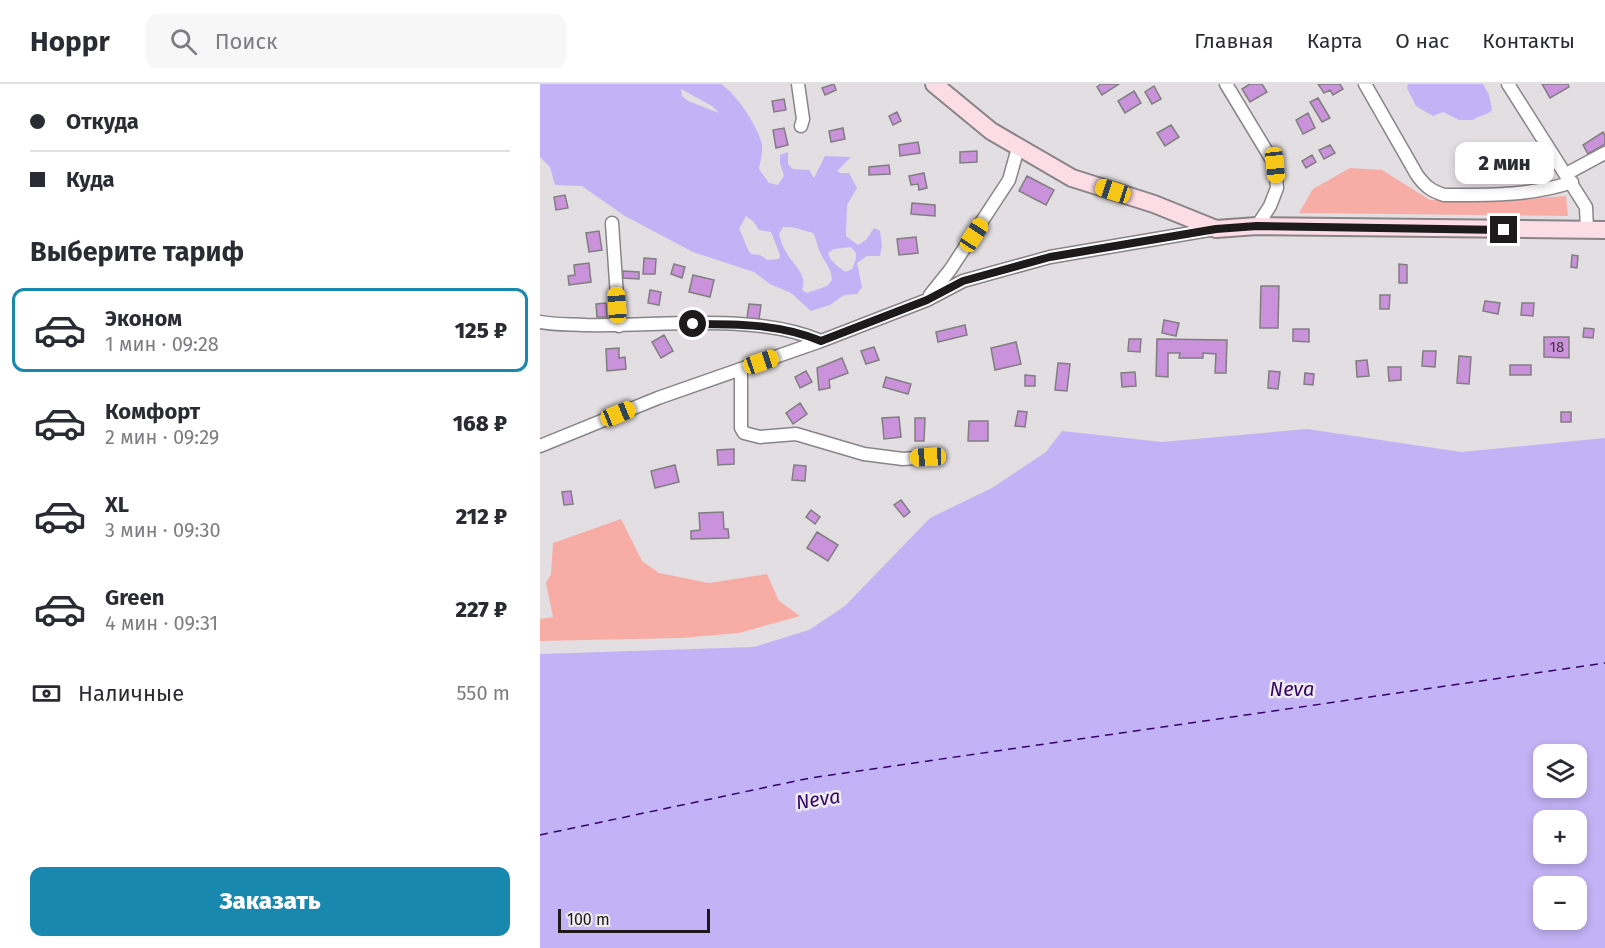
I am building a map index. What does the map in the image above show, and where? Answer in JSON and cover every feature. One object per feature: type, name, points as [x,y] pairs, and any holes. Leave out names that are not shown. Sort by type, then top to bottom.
[{"type":"street","points":[[798,84],[803,119],[801,126]]},
{"type":"street","points":[[934,84],[991,131],[1072,178],[1154,204],[1216,229]]},
{"type":"street","points":[[1226,84],[1275,165],[1277,188],[1270,206],[1257,226]]},
{"type":"street","points":[[1365,84],[1424,185],[1444,195],[1504,194],[1557,188],[1605,153]]},
{"type":"street","points":[[1508,84],[1586,207],[1587,230]]},
{"type":"street","points":[[927,300],[950,270],[1009,180],[1018,148]]},
{"type":"street","points":[[612,223],[619,326]]},
{"type":"street","points":[[540,446],[658,398],[821,341],[927,300],[963,281],[1050,257],[1216,229],[1257,226],[1605,230]]},
{"type":"street","points":[[540,322],[619,326],[732,324],[777,328],[803,333],[821,341]]},
{"type":"street","points":[[741,370],[741,428],[744,433],[760,437],[796,434],[864,454],[903,459],[928,457]]},
{"type":"shaded area","points":[[1350,168],[1382,170],[1430,200],[1512,200],[1566,196],[1568,216],[1299,213],[1313,189]]},
{"type":"shaded area","points":[[621,519],[642,561],[659,573],[709,583],[767,574],[779,601],[800,616],[739,633],[680,638],[540,641],[540,619],[553,617],[546,583],[551,574],[553,543]]},
{"type":"water","points":[[540,84],[721,84],[740,103],[756,128],[762,144],[759,169],[769,183],[778,185],[784,176],[780,155],[788,152],[788,164],[793,169],[809,170],[814,178],[825,156],[851,157],[837,171],[849,173],[857,188],[847,205],[846,236],[858,245],[866,240],[874,228],[880,231],[882,245],[880,256],[867,256],[857,263],[862,287],[857,294],[844,295],[830,305],[811,311],[791,293],[770,284],[754,272],[693,252],[625,216],[582,186],[555,185],[550,167],[540,157]],"holes":[[[681,89],[712,106],[719,113],[688,101],[682,96]],[[746,216],[759,230],[771,232],[780,255],[779,259],[767,260],[760,255],[751,254],[739,229]],[[783,227],[813,233],[830,271],[832,280],[827,286],[807,293],[802,290],[801,274],[785,250],[779,234]],[[851,247],[856,253],[852,269],[846,272],[833,262],[828,253],[834,249]]]},
{"type":"water","points":[[1408,84],[1483,84],[1489,95],[1492,110],[1473,120],[1459,120],[1443,112],[1433,116],[1416,106],[1407,88]]},
{"type":"water","name":"Neva","points":[[1307,429],[1461,452],[1605,438],[1605,948],[540,948],[540,654],[754,647],[809,630],[845,606],[930,518],[992,488],[1046,452],[1062,431],[1162,442]]},
{"type":"building","points":[[834,84],[836,90],[825,95],[822,88]]},
{"type":"building","points":[[1101,84],[1119,84],[1102,95],[1097,87]]},
{"type":"building","points":[[1250,84],[1262,84],[1267,92],[1250,102],[1242,89]]},
{"type":"building","points":[[1318,84],[1340,84],[1343,89],[1333,95],[1330,90],[1324,93]]},
{"type":"building","points":[[1542,84],[1568,84],[1569,87],[1550,98]]},
{"type":"building","points":[[1154,86],[1161,99],[1152,104],[1145,92]]},
{"type":"building","points":[[1134,91],[1141,103],[1125,113],[1118,101]]},
{"type":"building","points":[[1318,98],[1330,118],[1322,122],[1310,102]]},
{"type":"building","points":[[784,99],[786,110],[774,112],[772,101]]},
{"type":"building","points":[[897,112],[901,121],[893,125],[889,116]]},
{"type":"building","points":[[1308,113],[1315,128],[1303,134],[1296,120]]},
{"type":"building","points":[[1171,125],[1179,137],[1165,146],[1157,133]]},
{"type":"building","points":[[784,128],[788,145],[776,148],[773,130]]},
{"type":"building","points":[[843,128],[845,139],[831,142],[829,131]]},
{"type":"building","points":[[1603,132],[1605,144],[1588,154],[1583,145]]},
{"type":"building","points":[[918,142],[920,153],[900,156],[899,145]]},
{"type":"building","points":[[1330,145],[1335,153],[1324,159],[1319,150]]},
{"type":"building","points":[[977,151],[977,162],[960,163],[960,152]]},
{"type":"building","points":[[1312,155],[1316,162],[1306,168],[1302,161]]},
{"type":"building","points":[[889,165],[890,174],[869,175],[869,167]]},
{"type":"building","points":[[924,173],[927,188],[919,190],[918,184],[911,185],[909,176]]},
{"type":"building","points":[[1027,176],[1054,190],[1046,205],[1019,191]]},
{"type":"building","points":[[565,195],[568,208],[556,210],[554,197]]},
{"type":"building","points":[[912,203],[935,205],[935,216],[911,214]]},
{"type":"building","points":[[599,231],[602,250],[589,252],[586,233]]},
{"type":"building","points":[[916,237],[918,253],[899,255],[897,239]]},
{"type":"building","points":[[1572,255],[1578,256],[1577,268],[1571,267]]},
{"type":"building","points":[[644,258],[656,259],[655,274],[643,274]]},
{"type":"building","points":[[589,263],[591,282],[569,285],[568,276],[575,275],[574,265]]},
{"type":"building","points":[[674,264],[685,267],[682,278],[671,274]]},
{"type":"building","points":[[1399,264],[1407,265],[1407,283],[1399,283]]},
{"type":"building","points":[[623,271],[639,272],[639,279],[623,278]]},
{"type":"building","points":[[693,275],[714,280],[710,297],[689,292]]},
{"type":"building","points":[[1261,286],[1279,286],[1278,328],[1260,328]]},
{"type":"building","points":[[650,290],[661,292],[659,305],[648,303]]},
{"type":"building","points":[[1380,295],[1390,295],[1389,309],[1380,309]]},
{"type":"building","points":[[1485,301],[1500,303],[1498,314],[1483,311]]},
{"type":"building","points":[[606,303],[607,317],[597,317],[596,304]]},
{"type":"building","points":[[1522,303],[1534,303],[1533,316],[1521,315]]},
{"type":"building","points":[[749,304],[761,305],[759,319],[747,318]]},
{"type":"building","points":[[1164,320],[1179,323],[1176,336],[1162,333]]},
{"type":"building","points":[[965,325],[967,335],[938,342],[936,332]]},
{"type":"building","points":[[1584,328],[1594,329],[1593,338],[1583,337]]},
{"type":"building","points":[[1293,329],[1309,329],[1309,342],[1293,341]]},
{"type":"building","points":[[664,335],[673,351],[661,358],[652,342]]},
{"type":"building","points":[[1544,337],[1569,337],[1569,358],[1544,357]]},
{"type":"building","points":[[1129,339],[1141,339],[1140,352],[1128,351]]},
{"type":"building","points":[[1157,339],[1227,340],[1226,373],[1215,373],[1216,354],[1203,353],[1203,358],[1179,358],[1180,353],[1168,353],[1168,377],[1156,376]]},
{"type":"building","points":[[1016,342],[1021,364],[995,370],[991,348]]},
{"type":"building","points":[[874,347],[879,360],[866,364],[861,351]]},
{"type":"building","points":[[619,348],[619,358],[625,357],[626,369],[607,371],[606,349]]},
{"type":"building","points":[[1423,351],[1436,351],[1435,367],[1422,366]]},
{"type":"building","points":[[1459,356],[1471,357],[1469,384],[1457,383]]},
{"type":"building","points":[[842,358],[848,373],[829,380],[830,388],[819,390],[817,368]]},
{"type":"building","points":[[1367,360],[1369,376],[1357,377],[1356,361]]},
{"type":"building","points":[[1058,363],[1070,364],[1067,391],[1055,390]]},
{"type":"building","points":[[1510,365],[1531,365],[1531,375],[1510,375]]},
{"type":"building","points":[[1388,367],[1401,367],[1401,380],[1389,381]]},
{"type":"building","points":[[806,371],[812,382],[800,388],[795,377]]},
{"type":"building","points":[[1269,371],[1280,372],[1278,389],[1268,388]]},
{"type":"building","points":[[1135,372],[1136,386],[1122,387],[1121,373]]},
{"type":"building","points":[[1305,373],[1314,374],[1313,385],[1304,384]]},
{"type":"building","points":[[1025,375],[1035,376],[1035,386],[1025,386]]},
{"type":"building","points":[[886,377],[911,384],[908,394],[883,387]]},
{"type":"building","points":[[800,403],[807,414],[793,424],[786,413]]},
{"type":"building","points":[[1018,411],[1027,412],[1025,427],[1015,426]]},
{"type":"building","points":[[1561,412],[1571,412],[1571,422],[1561,422]]},
{"type":"building","points":[[899,417],[901,437],[884,439],[882,418]]},
{"type":"building","points":[[915,418],[925,418],[924,441],[915,441]]},
{"type":"building","points":[[969,421],[988,421],[988,441],[968,441]]},
{"type":"building","points":[[734,449],[734,464],[718,465],[717,450]]},
{"type":"building","points":[[675,465],[679,482],[655,488],[651,471]]},
{"type":"building","points":[[794,465],[806,466],[805,481],[792,480]]},
{"type":"building","points":[[571,491],[573,504],[564,505],[562,492]]},
{"type":"building","points":[[901,500],[910,512],[904,517],[894,505]]},
{"type":"building","points":[[811,510],[820,517],[815,524],[806,517]]},
{"type":"building","points":[[723,512],[724,529],[728,529],[729,538],[691,539],[691,531],[700,530],[699,513]]},
{"type":"building","points":[[817,532],[838,545],[828,561],[807,548]]},
{"type":"ferry route","points":[[540,835],[810,778],[1605,663]]},
{"type":"route","points":[[693,324],[732,324],[777,328],[803,333],[821,341],[927,300],[963,281],[1050,257],[1216,229],[1257,226],[1504,230]]}]
